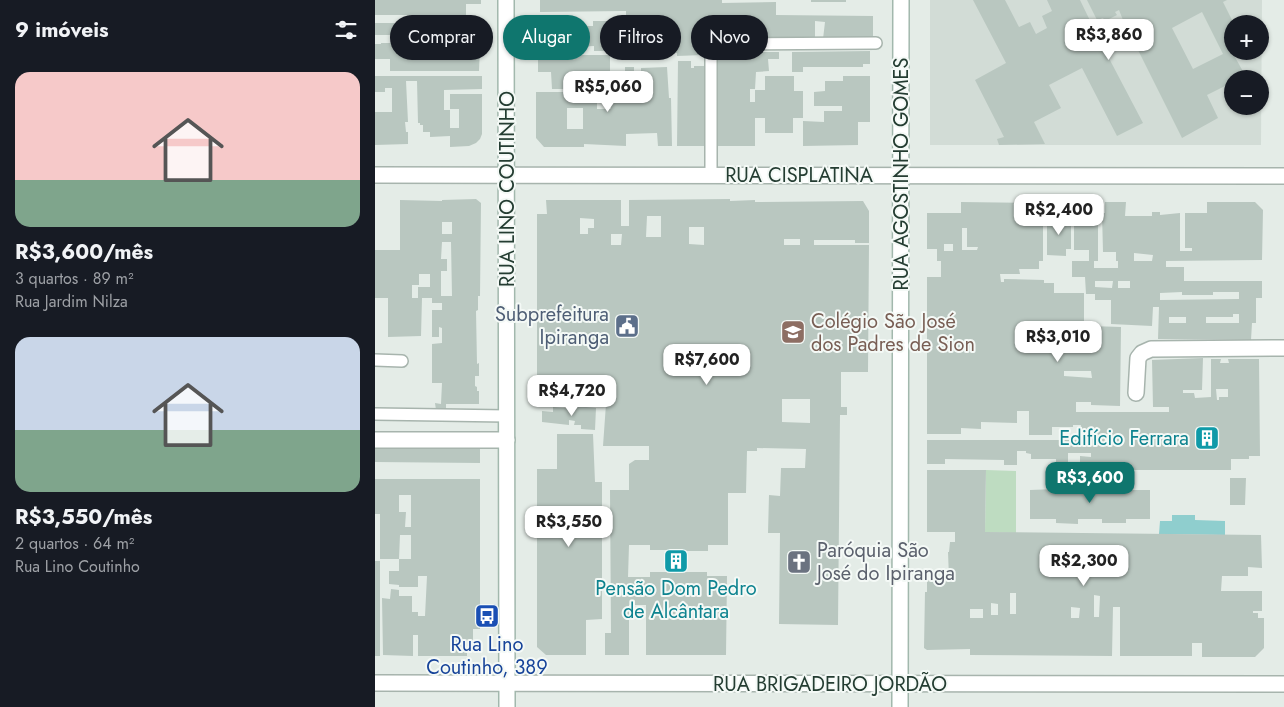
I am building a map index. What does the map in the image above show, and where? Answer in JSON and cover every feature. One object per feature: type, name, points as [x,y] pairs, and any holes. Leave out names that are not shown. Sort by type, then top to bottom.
[{"type":"street","name":"RUA LINO COUTINHO","points":[[506,0],[508,175],[507,707]]},
{"type":"street","name":"RUA AGOSTINHO GOMES","points":[[900,707],[901,0]]},
{"type":"street","name":"RUA CISPLATINA","points":[[375,175],[1284,176]]},
{"type":"street","points":[[1136,393],[1138,358],[1142,353],[1151,349],[1284,348]]},
{"type":"street","points":[[375,440],[507,440]]},
{"type":"street","name":"RUA BRIGADEIRO JORDÃO","points":[[375,683],[1284,684]]},
{"type":"lane","points":[[711,175],[711,53],[713,47],[722,44],[876,44]]},
{"type":"lane","points":[[375,360],[402,360]]},
{"type":"lane","points":[[375,414],[507,416]]},
{"type":"shaded area","points":[[930,0],[1262,0],[1262,15],[1224,15],[1224,60],[1262,60],[1262,70],[1224,70],[1224,115],[1261,115],[1261,145],[930,145]]},
{"type":"green space","points":[[986,470],[1016,471],[1016,533],[985,532]]},
{"type":"water","points":[[1172,515],[1195,515],[1195,520],[1225,521],[1225,535],[1159,534],[1160,521],[1172,521]]},
{"type":"building","points":[[375,0],[481,0],[481,4],[466,4],[466,15],[375,15]]},
{"type":"building","points":[[540,0],[722,0],[722,3],[776,2],[776,15],[873,16],[873,39],[823,39],[825,22],[815,21],[815,40],[768,40],[768,15],[691,15],[691,55],[681,56],[681,15],[626,15],[626,11],[540,12]]},
{"type":"building","points":[[811,0],[846,0],[846,2],[811,2]]},
{"type":"building","points":[[973,0],[1005,0],[1019,27],[1030,22],[1036,34],[1047,28],[1042,16],[1052,11],[1047,0],[1080,0],[1097,35],[1123,20],[1119,10],[1115,12],[1117,15],[1105,21],[1103,18],[1097,20],[1087,0],[1227,0],[1223,2],[1230,15],[1224,15],[1224,60],[1237,60],[1242,70],[1224,70],[1224,86],[1207,95],[1218,118],[1182,138],[1128,30],[1102,45],[1143,123],[1117,136],[1082,68],[1049,85],[1061,108],[1034,122],[1045,144],[999,145],[997,139],[1004,137],[975,80],[1006,63]],"holes":[[[1202,12],[1223,54],[1193,69],[1172,28]]]},
{"type":"building","points":[[593,21],[600,21],[600,51],[594,51],[594,46],[590,46],[590,26],[593,26]]},
{"type":"building","points":[[375,23],[390,23],[390,35],[375,35]]},
{"type":"building","points":[[390,43],[390,59],[375,59],[375,44]]},
{"type":"building","points":[[870,51],[870,64],[863,64],[863,67],[803,67],[803,72],[792,72],[792,52]]},
{"type":"building","points":[[768,52],[779,52],[779,59],[768,59]]},
{"type":"building","points":[[590,55],[600,55],[600,60],[610,60],[610,71],[600,71],[600,89],[552,89],[551,72],[538,72],[538,60],[590,60]]},
{"type":"building","points":[[768,59],[769,71],[756,72],[755,89],[750,89],[750,102],[755,102],[755,90],[765,90],[765,76],[794,76],[794,91],[803,91],[803,118],[793,118],[793,133],[765,133],[765,118],[755,118],[755,146],[717,146],[716,60]]},
{"type":"building","points":[[390,60],[479,60],[479,71],[390,71]]},
{"type":"building","points":[[678,61],[691,61],[691,68],[694,68],[694,66],[704,66],[704,146],[677,146]]},
{"type":"building","points":[[625,67],[634,67],[634,72],[641,72],[641,68],[667,67],[669,98],[671,98],[672,146],[658,146],[657,133],[626,134],[626,146],[584,144],[584,147],[544,147],[536,138],[536,92],[597,92],[597,109],[611,109],[611,97],[614,97],[614,74],[625,74]],"holes":[[[641,75],[645,75],[645,103],[638,103]],[[567,108],[583,108],[583,129],[567,129]]]},
{"type":"building","points":[[375,76],[482,76],[482,89],[444,90],[444,110],[450,110],[450,128],[459,128],[459,109],[450,109],[450,94],[482,94],[482,134],[480,139],[469,146],[450,147],[450,136],[430,137],[430,132],[423,132],[423,125],[418,123],[417,81],[406,81],[408,122],[405,122],[406,132],[408,132],[408,144],[375,145],[375,112],[392,112],[392,88],[385,88],[385,92],[375,92]]},
{"type":"building","points":[[843,76],[870,76],[870,122],[858,122],[858,145],[803,146],[803,121],[824,122],[824,111],[842,111],[842,106],[814,106],[814,92],[825,91],[825,81],[843,81]]},
{"type":"building","points":[[476,199],[481,203],[480,296],[478,296],[478,310],[476,311],[479,376],[475,376],[475,386],[477,391],[479,391],[479,404],[446,404],[446,410],[436,410],[435,403],[441,404],[442,383],[432,383],[432,344],[442,343],[442,328],[439,327],[439,337],[432,337],[432,310],[442,310],[442,303],[432,303],[432,298],[422,298],[421,336],[388,337],[388,298],[375,298],[375,250],[400,250],[400,200]],"holes":[[[442,222],[452,222],[452,234],[442,234]],[[442,242],[451,242],[452,296],[441,296],[441,271],[447,271],[447,259],[441,259]],[[419,274],[430,274],[430,287],[418,287],[418,298],[412,298],[412,285],[419,285]]]},
{"type":"building","points":[[546,200],[621,200],[621,226],[629,226],[629,200],[863,201],[869,211],[869,243],[855,243],[855,240],[814,240],[814,245],[869,245],[868,372],[841,372],[841,407],[847,407],[847,415],[840,415],[838,625],[779,624],[780,533],[768,533],[769,495],[780,496],[781,468],[805,468],[806,449],[757,448],[757,451],[747,451],[746,493],[728,493],[728,545],[708,545],[708,551],[684,551],[684,572],[707,572],[707,576],[727,576],[726,655],[646,655],[646,605],[629,605],[629,655],[605,655],[605,633],[611,633],[610,490],[629,490],[629,464],[635,460],[649,460],[649,446],[603,446],[606,404],[537,404],[537,214],[547,214]],"holes":[[[647,216],[661,216],[661,237],[646,237]],[[580,218],[594,219],[594,228],[588,228],[588,234],[580,234]],[[689,227],[704,227],[704,245],[689,244]],[[611,234],[622,234],[621,245],[611,245]],[[784,239],[800,239],[800,245],[784,245]],[[782,399],[810,399],[810,423],[782,422]],[[629,545],[650,545],[650,550],[669,550],[669,572],[650,572],[650,577],[628,577]]]},
{"type":"building","points":[[961,202],[1043,203],[1043,261],[1039,261],[1039,269],[1019,269],[1020,274],[1000,274],[1001,282],[1004,282],[1004,279],[1044,280],[1044,283],[1054,283],[1054,293],[1084,293],[1084,323],[1091,326],[1121,327],[1120,406],[1091,405],[1091,402],[1076,402],[1076,412],[1169,412],[1169,407],[1153,407],[1152,360],[1203,358],[1202,390],[1183,390],[1183,393],[1194,393],[1195,398],[1211,397],[1211,359],[1221,359],[1220,363],[1229,363],[1228,359],[1259,359],[1260,456],[1249,456],[1249,459],[1231,459],[1231,470],[1069,471],[1069,462],[1080,462],[1080,456],[1091,457],[1091,453],[1068,453],[1068,462],[1056,462],[1056,459],[1031,459],[1031,454],[1026,453],[1026,451],[1017,451],[1017,465],[1004,465],[1004,460],[945,459],[945,464],[927,464],[927,440],[1081,440],[1081,436],[1086,436],[1086,430],[1080,429],[1081,425],[1052,427],[1052,435],[1029,435],[1029,411],[1017,411],[1017,423],[981,422],[981,429],[961,428],[961,434],[927,434],[927,277],[941,277],[941,261],[937,261],[937,249],[927,249],[927,213],[961,213]],"holes":[[[962,228],[967,228],[967,247],[978,247],[977,250],[962,250]],[[944,244],[953,244],[953,251],[944,251]],[[1091,341],[1091,347],[1065,348],[1065,344],[1072,344],[1072,342]],[[1064,371],[1091,371],[1092,378],[1064,376]],[[1216,389],[1228,389],[1228,397],[1219,397],[1219,400],[1217,400]]]},
{"type":"building","points":[[1071,202],[1098,202],[1098,261],[1094,261],[1094,268],[1118,268],[1116,252],[1103,252],[1102,213],[1105,213],[1105,202],[1126,202],[1125,216],[1152,216],[1152,212],[1160,212],[1160,215],[1180,213],[1180,251],[1192,251],[1192,248],[1185,248],[1185,213],[1207,213],[1207,202],[1255,202],[1263,210],[1262,260],[1166,261],[1166,267],[1184,267],[1184,281],[1262,281],[1262,298],[1256,298],[1256,323],[1252,323],[1251,340],[1158,339],[1159,307],[1153,307],[1152,326],[1111,324],[1111,300],[1095,300],[1095,294],[1086,294],[1085,277],[1072,277],[1072,261],[1089,261],[1089,250],[1074,250],[1074,217],[1071,218]],"holes":[[[1134,253],[1153,255],[1152,261],[1134,261]],[[1095,281],[1113,281],[1112,288],[1095,287]],[[1118,281],[1130,281],[1130,288],[1118,288]],[[1182,292],[1182,295],[1213,295],[1213,292],[1239,292],[1239,299],[1160,300],[1160,293]],[[1233,314],[1239,314],[1239,323],[1206,323],[1206,317],[1233,317]],[[1169,317],[1186,317],[1186,323],[1169,323]]]},
{"type":"building","points":[[1047,218],[1071,218],[1071,249],[1066,249],[1066,256],[1047,255]]},
{"type":"building","points":[[576,406],[596,408],[595,430],[581,429],[581,425],[574,425],[575,421],[569,420],[569,425],[542,422],[542,411],[553,412],[553,407],[576,409]]},
{"type":"building","points":[[557,434],[593,434],[595,482],[602,482],[602,619],[586,620],[586,655],[546,655],[537,647],[537,469],[557,469]]},
{"type":"building","points":[[375,447],[480,447],[480,463],[375,462]]},
{"type":"building","points":[[927,470],[986,470],[985,532],[1261,535],[1262,568],[1248,567],[1248,576],[1222,576],[1221,591],[1262,591],[1262,611],[1253,611],[1253,613],[1258,613],[1258,618],[1264,618],[1264,648],[1255,657],[1202,657],[1202,643],[1192,643],[1192,656],[1120,656],[1120,607],[1113,607],[1112,656],[970,655],[970,649],[927,650],[924,648],[927,580],[944,581],[944,578],[949,578],[948,552],[950,542],[955,542],[955,532],[927,532]],"holes":[[[1010,593],[1016,593],[1016,614],[1010,614]],[[1094,595],[1100,596],[1099,617],[1094,617]],[[991,603],[998,604],[998,615],[991,615]],[[1071,607],[1080,608],[1079,618],[1071,618]],[[970,609],[983,609],[983,618],[970,618]]]},
{"type":"building","points":[[1230,478],[1246,478],[1245,505],[1230,505]]},
{"type":"building","points":[[375,479],[480,479],[480,629],[473,629],[473,646],[467,646],[467,656],[418,656],[418,635],[413,635],[413,656],[383,655],[382,598],[390,599],[391,589],[399,590],[399,596],[412,596],[412,612],[418,612],[418,616],[425,616],[427,576],[418,576],[418,587],[399,587],[399,585],[389,584],[389,571],[399,571],[399,559],[380,559],[380,514],[375,514]],"holes":[[[399,495],[411,495],[411,527],[405,527],[406,512],[399,512]],[[400,535],[411,535],[411,559],[399,559]]]},
{"type":"building","points":[[1056,485],[1124,485],[1125,490],[1150,490],[1150,519],[1126,519],[1126,523],[1102,523],[1102,519],[1078,519],[1078,524],[1056,523],[1056,519],[1030,519],[1030,490],[1056,489]]},
{"type":"building","points":[[375,561],[380,561],[380,656],[375,656]]},
{"type":"place","name":"Subprefeitura Ipiranga","points":[[627,326]]},
{"type":"place","name":"Colégio São José dos Padres de Sion","points":[[793,332]]},
{"type":"place","name":"Edifício Ferrara","points":[[1207,438]]},
{"type":"place","name":"Pensão Dom Pedro de Alcântara","points":[[676,561]]},
{"type":"place","name":"Paróquia São José do Ipiranga","points":[[799,562]]},
{"type":"place","name":"Rua Lino Coutinho, 389","points":[[487,616]]}]
